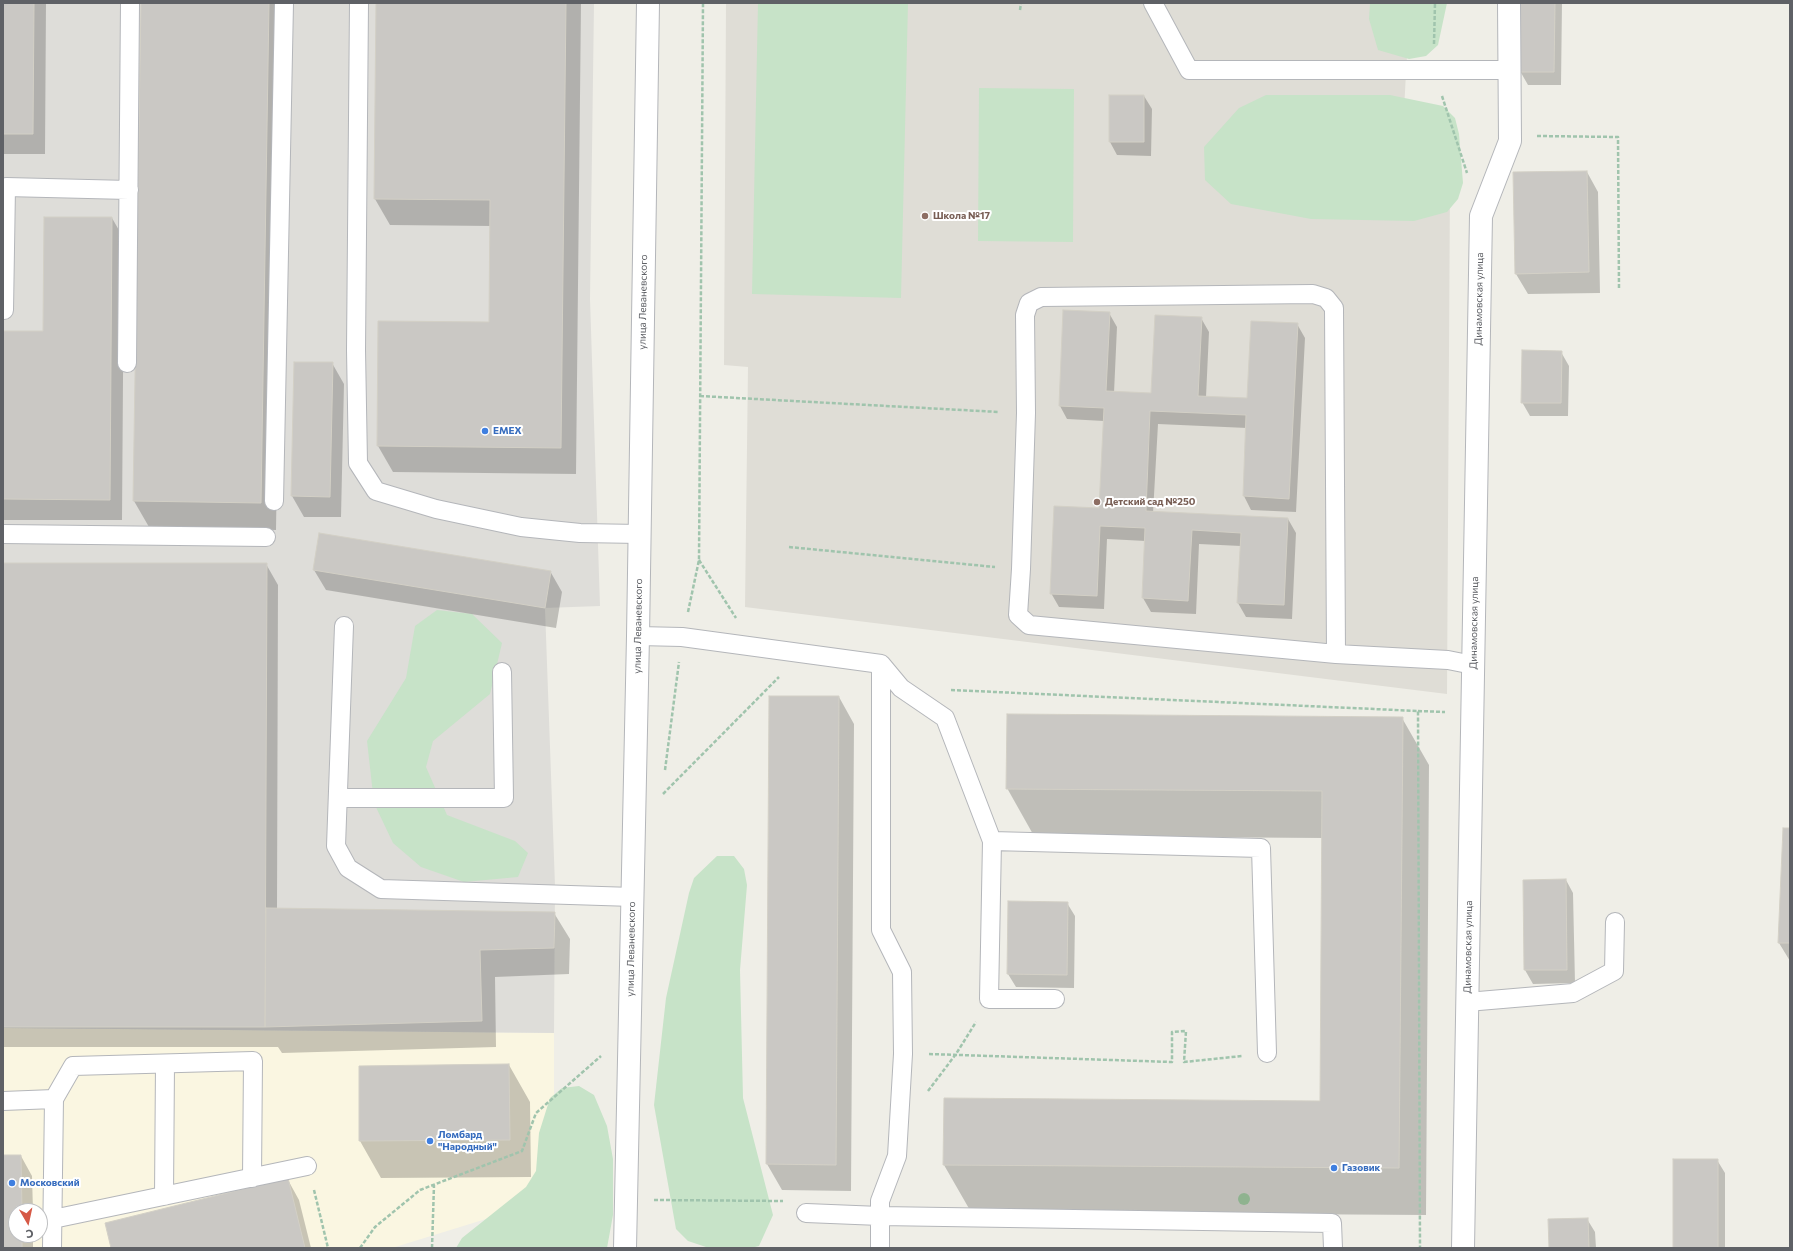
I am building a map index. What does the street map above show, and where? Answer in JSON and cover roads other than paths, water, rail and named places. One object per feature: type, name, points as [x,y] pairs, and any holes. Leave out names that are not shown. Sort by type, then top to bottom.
[{"type":"street","name":"улица Леваневского","points":[[625,1248],[640,534],[648,3]]},
{"type":"street","name":"Динамовская улица","points":[[1463,1248],[1480,216],[1510,141],[1509,3]]},
{"type":"lane","points":[[127,363],[130,3]]},
{"type":"lane","points":[[274,501],[284,3]]},
{"type":"lane","points":[[359,3],[356,350],[358,463],[376,491],[436,509],[521,527],[580,533],[640,534]]},
{"type":"lane","points":[[1153,3],[1189,70],[1509,70]]},
{"type":"lane","points":[[4,310],[6,187],[129,190]]},
{"type":"lane","points":[[1336,654],[1334,308],[1326,298],[1313,294],[1041,297],[1029,303],[1025,315],[1026,413],[1021,570],[1018,614],[1029,625],[1336,654],[1448,660],[1473,665]]},
{"type":"lane","points":[[3,534],[266,537]]},
{"type":"lane","points":[[344,626],[336,846],[348,868],[381,889],[632,897]]},
{"type":"lane","points":[[638,636],[682,637],[881,664],[901,688],[945,718],[992,841],[989,1000],[1055,999]]},
{"type":"lane","points":[[880,1248],[880,1201],[897,1156],[903,1054],[902,972],[880,930],[881,664]]},
{"type":"lane","points":[[338,798],[504,798],[502,672]]},
{"type":"lane","points":[[992,841],[1261,848],[1267,1053]]},
{"type":"lane","points":[[1467,1002],[1573,994],[1614,971],[1615,922]]},
{"type":"lane","points":[[52,1248],[54,1099],[73,1066],[253,1061],[252,1178]]},
{"type":"lane","points":[[164,1064],[164,1196]]},
{"type":"lane","points":[[3,1101],[54,1099]]},
{"type":"lane","points":[[52,1219],[307,1166]]},
{"type":"lane","points":[[806,1213],[880,1216],[1332,1223],[1333,1248]]},
{"type":"place","name":"Школа №17","points":[[925,216]]},
{"type":"place","name":"EMEX","points":[[485,431]]},
{"type":"place","name":"Детский сад №250","points":[[1097,502]]},
{"type":"place","name":"Ломбард \"Народный\"","points":[[430,1141]]},
{"type":"place","name":"Газовик","points":[[1334,1168]]},
{"type":"place","name":"Московский","points":[[12,1183]]}]
